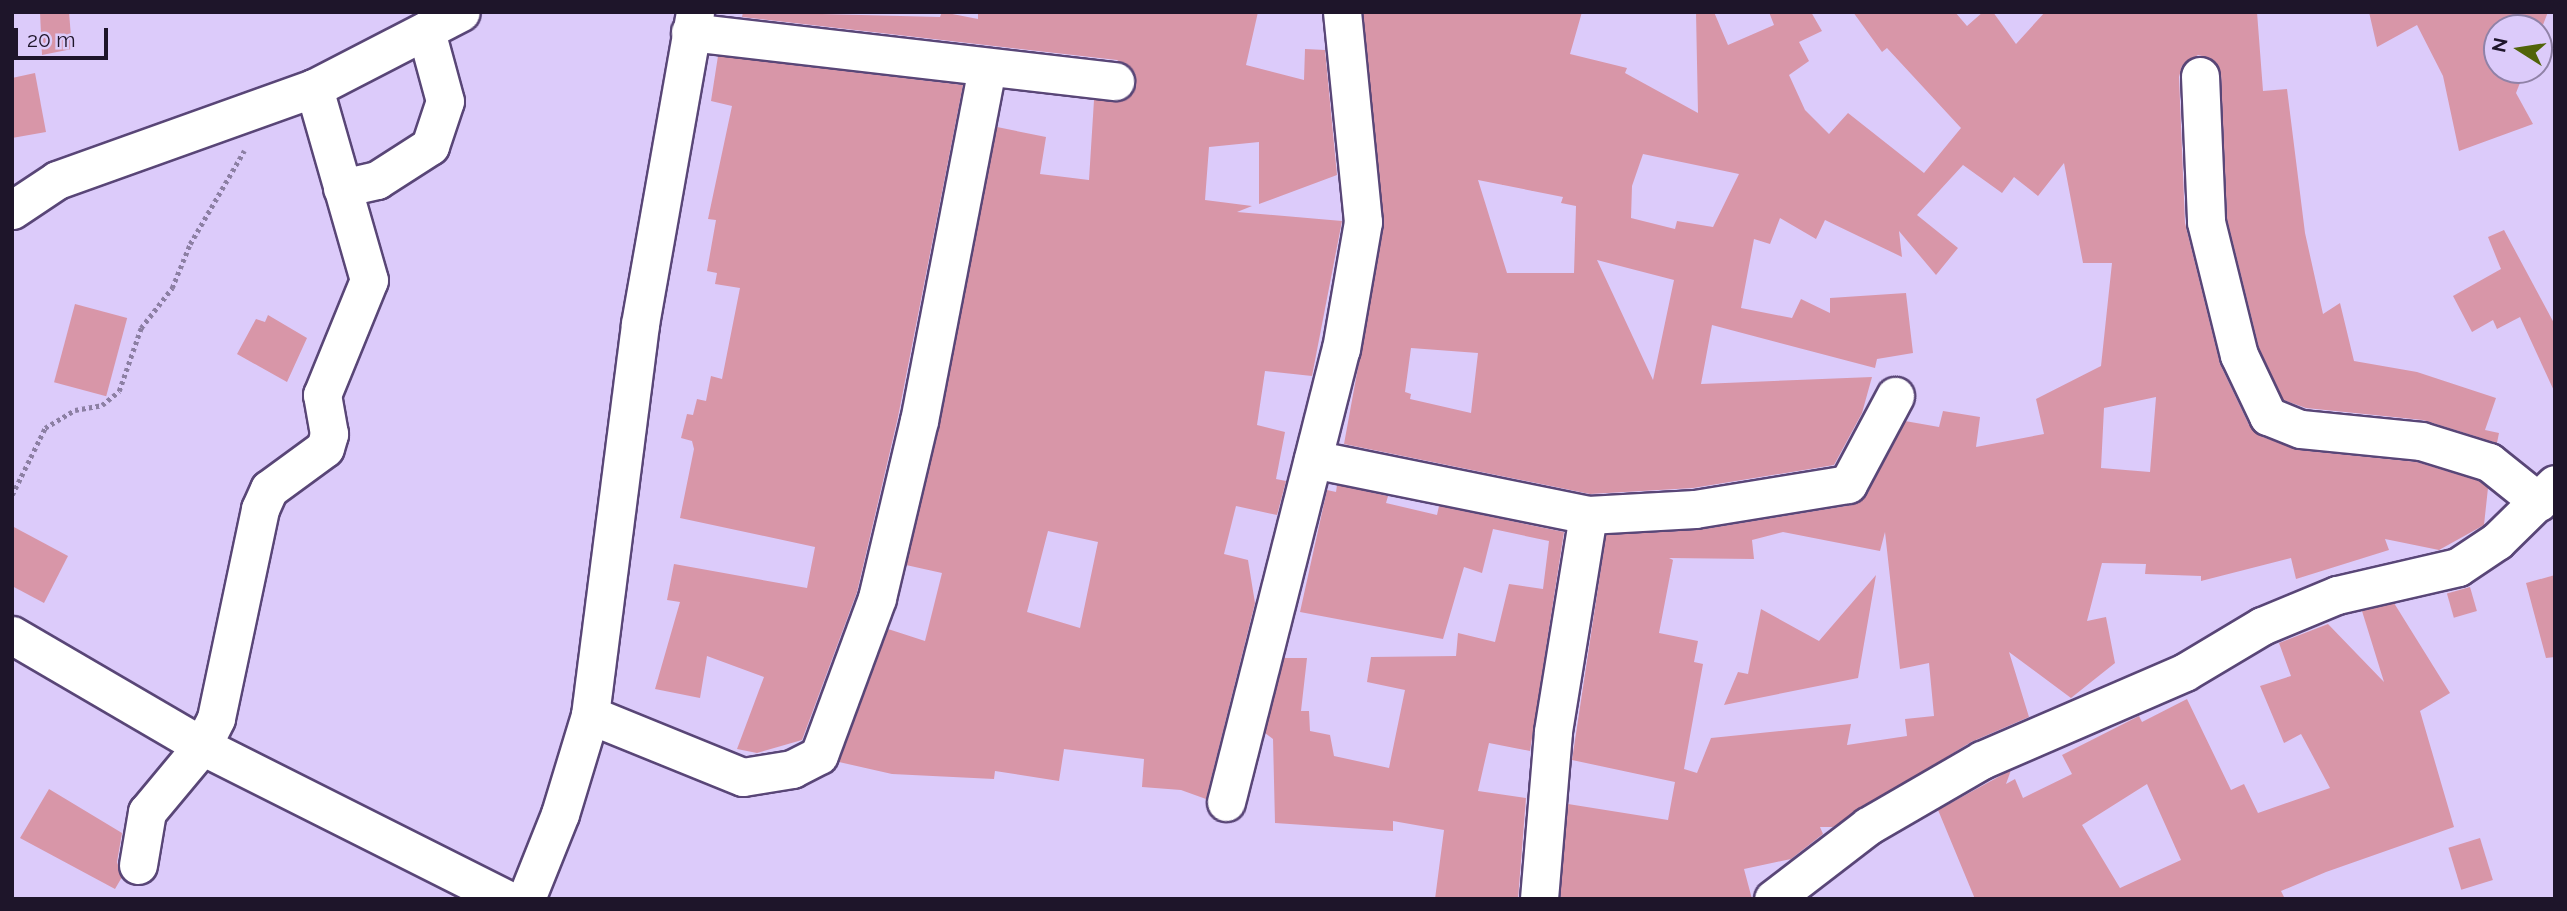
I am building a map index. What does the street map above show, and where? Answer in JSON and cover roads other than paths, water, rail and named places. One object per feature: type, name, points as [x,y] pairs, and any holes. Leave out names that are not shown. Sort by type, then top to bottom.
[{"type":"street","points":[[12,211],[57,180],[314,88],[461,12]]},
{"type":"street","points":[[1226,802],[1341,349],[1363,222],[1342,12]]},
{"type":"street","points":[[12,635],[202,746],[509,897],[560,814],[590,715],[640,324],[693,22],[986,69],[1115,81]]},
{"type":"street","points":[[342,188],[377,180],[430,146],[445,101],[426,31]]},
{"type":"street","points":[[590,715],[743,777],[792,769],[819,755],[877,598],[919,421],[986,69]]},
{"type":"street","points":[[1773,899],[1868,826],[1982,760],[2185,672],[2262,626],[2337,594],[2458,567],[2497,541],[2547,493],[2489,461],[2421,441],[2301,429],[2268,416],[2239,355],[2206,222],[2200,76]]},
{"type":"street","points":[[138,865],[147,812],[202,746],[216,718],[260,509],[269,489],[325,449],[329,434],[322,394],[369,280],[314,88]]},
{"type":"street","points":[[1313,459],[1588,515],[1695,509],[1848,484],[1895,396]]},
{"type":"street","points":[[1539,899],[1553,732],[1588,515]]}]
